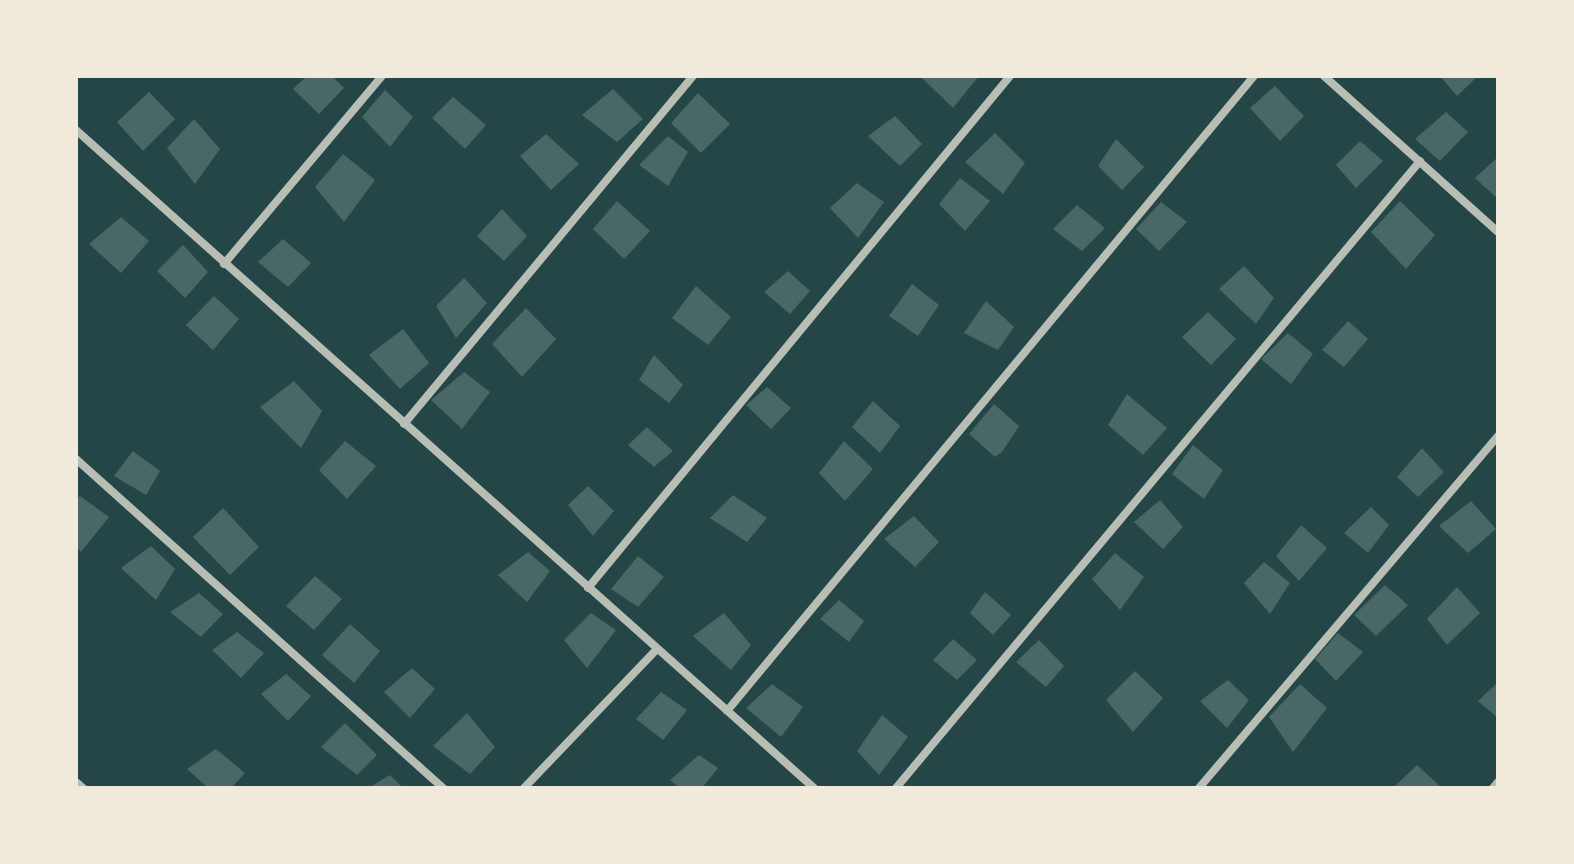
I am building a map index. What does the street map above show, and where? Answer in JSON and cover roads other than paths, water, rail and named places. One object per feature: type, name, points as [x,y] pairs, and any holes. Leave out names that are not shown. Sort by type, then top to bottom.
[{"type":"street","points":[[224,264],[382,76]]},
{"type":"street","points":[[404,424],[693,76]]},
{"type":"street","points":[[588,588],[1010,76]]},
{"type":"street","points":[[727,711],[1254,76]]},
{"type":"street","points":[[1324,76],[1498,232]]},
{"type":"street","points":[[76,130],[814,788]]},
{"type":"street","points":[[896,788],[1420,161]]},
{"type":"street","points":[[1199,788],[1498,436]]},
{"type":"street","points":[[76,459],[443,788]]},
{"type":"street","points":[[524,788],[657,649]]},
{"type":"street","points":[[76,782],[83,788]]},
{"type":"street","points":[[1493,788],[1498,782]]}]
